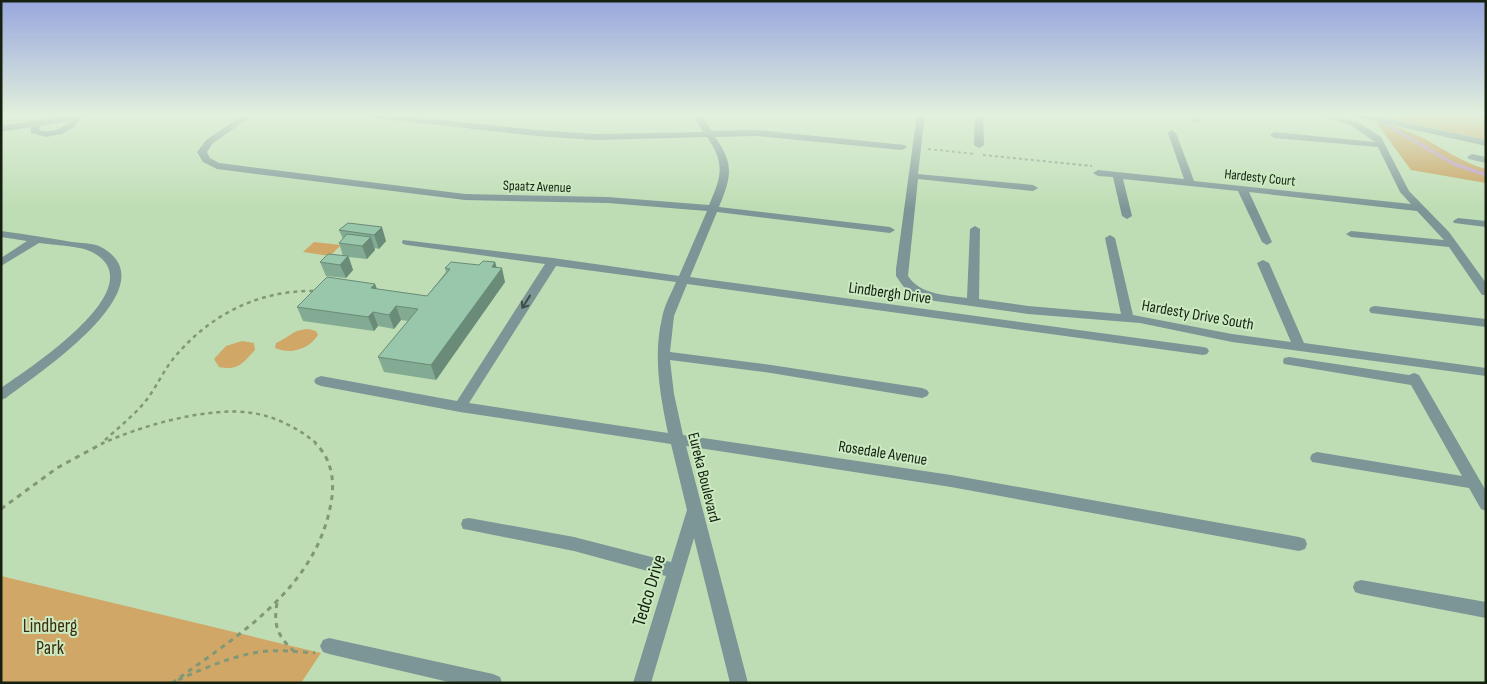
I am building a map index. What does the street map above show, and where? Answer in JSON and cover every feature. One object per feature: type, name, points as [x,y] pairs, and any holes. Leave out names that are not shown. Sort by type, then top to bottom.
[{"type":"street","name":"Spaatz Avenue","points":[[206,146],[202,152],[206,160],[218,166],[465,197],[608,200],[670,204],[890,230]]},
{"type":"street","name":"Eureka Boulevard","points":[[717,146],[725,168],[725,180],[668,316],[663,354],[669,402],[677,440],[739,683]]},
{"type":"street","points":[[891,146],[902,147]]},
{"type":"street","points":[[1177,146],[1190,183]]},
{"type":"street","points":[[1381,146],[1405,192],[1452,244],[1486,292]]},
{"type":"street","points":[[917,147],[914,176],[1033,188]]},
{"type":"street","points":[[1472,157],[1486,160]]},
{"type":"street","name":"Hardesty Court","points":[[1098,173],[1420,208]]},
{"type":"street","points":[[1117,175],[1127,216]]},
{"type":"street","name":"Hardesty Drive South","points":[[914,176],[902,276],[907,284],[919,292],[935,297],[1028,310],[1128,318],[1176,325],[1232,338],[1486,372]]},
{"type":"street","points":[[1242,189],[1267,242]]},
{"type":"street","points":[[1458,221],[1486,224]]},
{"type":"street","points":[[973,302],[975,229]]},
{"type":"street","points":[[1,234],[94,248],[106,256],[114,265],[117,276],[108,301],[83,330],[1,395]]},
{"type":"street","points":[[1351,234],[1452,244]]},
{"type":"street","points":[[1110,238],[1128,318]]},
{"type":"street","points":[[1,263],[38,239]]},
{"type":"street","name":"Lindbergh Drive","points":[[407,242],[683,278],[1203,351]]},
{"type":"street","points":[[460,407],[553,261]]},
{"type":"street","points":[[1263,263],[1299,346]]},
{"type":"street","points":[[1376,310],[1486,322]]},
{"type":"street","points":[[663,354],[922,394]]},
{"type":"street","points":[[1289,361],[1414,379],[1486,505]]},
{"type":"street","name":"Rosedale Avenue","points":[[320,381],[460,407],[950,481],[1299,544]]},
{"type":"street","points":[[1317,458],[1472,483]]},
{"type":"street","name":"Tedco Drive","points":[[642,683],[695,509]]},
{"type":"street","points":[[469,524],[574,544],[676,570]]},
{"type":"street","points":[[1361,587],[1486,610]]},
{"type":"street","points":[[329,646],[493,683]]},
{"type":"path","points":[[917,147],[1096,166],[1098,173]]},
{"type":"path","points":[[102,442],[149,397],[173,360],[219,316],[239,305],[260,297],[301,290],[315,291]]},
{"type":"path","points":[[1,509],[64,462],[102,442],[143,427],[179,419],[248,412],[278,421],[306,435],[326,456],[334,480],[332,508],[321,537],[304,567],[277,602],[172,683]]},
{"type":"path","points":[[277,602],[274,617],[278,637],[296,652]]},
{"type":"path","points":[[172,683],[218,662],[241,656],[268,651],[321,653],[329,646]]},
{"type":"green space","points":[[314,242],[341,245],[330,256],[303,252]]},
{"type":"green space","points":[[308,329],[316,331],[318,335],[305,347],[293,351],[275,348],[276,343],[291,334]]},
{"type":"green space","points":[[242,341],[254,343],[255,350],[236,367],[219,367],[214,359],[226,346]]},
{"type":"green space","name":"Lindberg Park","points":[[1,576],[321,653],[301,683],[1,683]]},
{"type":"shaded area","points":[[1393,146],[1437,146],[1461,159],[1486,169],[1486,183],[1411,170]]},
{"type":"building","points":[[348,223],[382,227],[374,235],[339,230]]},
{"type":"building","points":[[347,234],[371,237],[362,246],[339,243]]},
{"type":"building","points":[[328,254],[348,256],[340,265],[320,262]]},
{"type":"building","points":[[483,261],[495,262],[492,267],[502,268],[431,365],[378,357],[418,309],[396,306],[389,315],[373,312],[368,317],[297,307],[327,277],[375,284],[371,288],[427,296],[450,269],[445,268],[451,262],[479,265]]},
{"type":"waterway","points":[[1423,146],[1454,164],[1486,175]]}]
